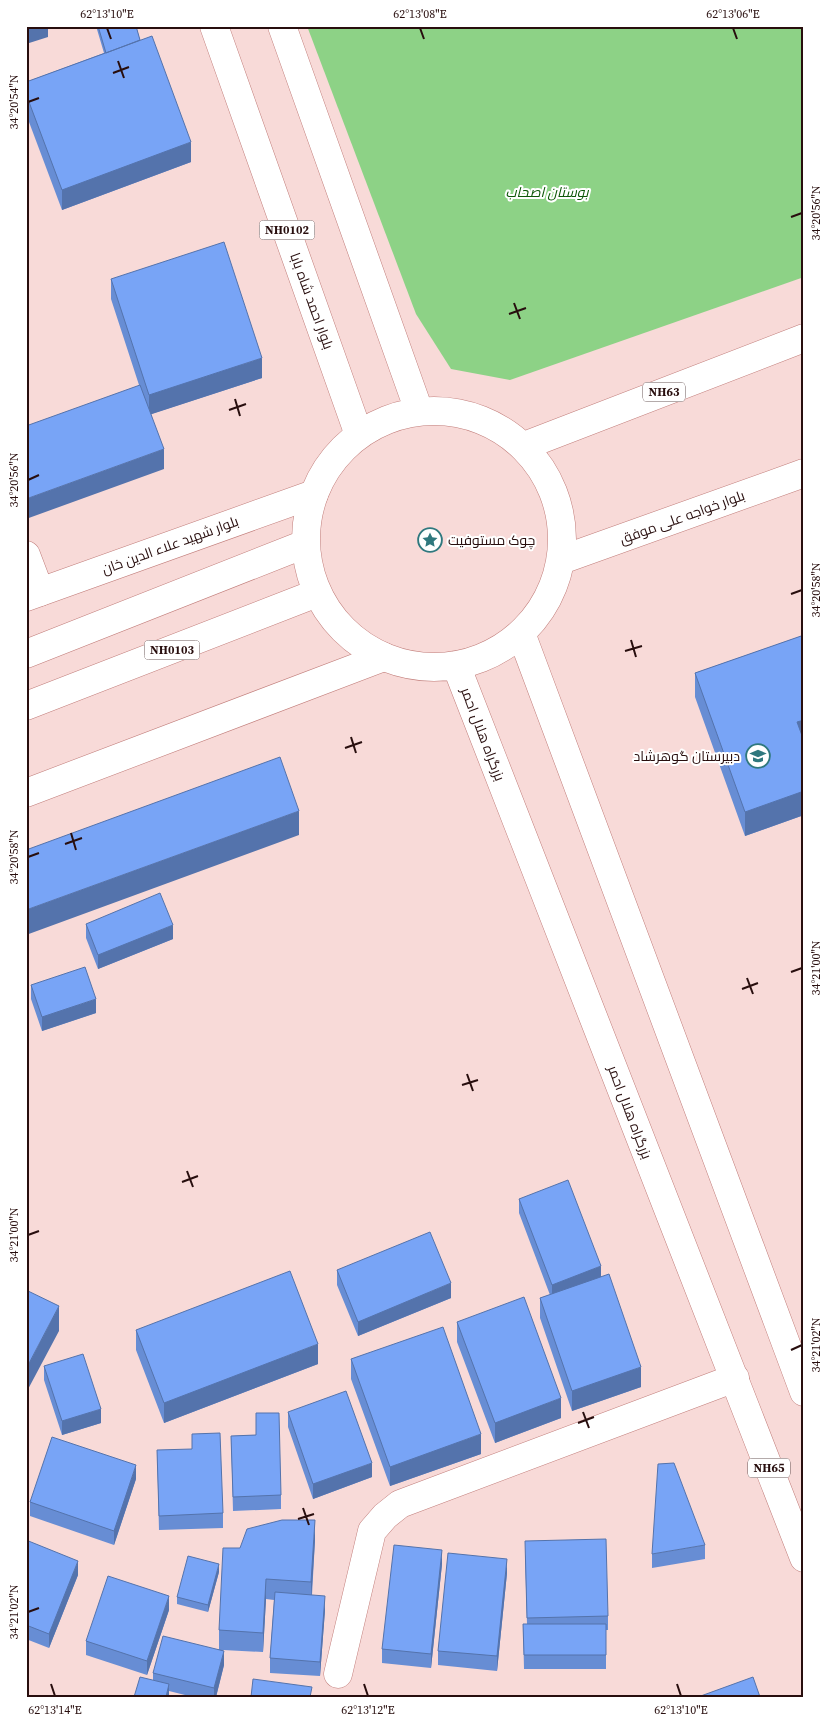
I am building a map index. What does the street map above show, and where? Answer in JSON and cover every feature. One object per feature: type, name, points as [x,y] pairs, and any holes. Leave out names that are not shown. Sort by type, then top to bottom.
[{"type":"main road","name":"بلوار احمد شاه بابا","points":[[214,26],[359,435]]},
{"type":"main road","points":[[282,26],[419,411]]},
{"type":"main road","name":"NH63","points":[[524,446],[804,338]]},
{"type":"main road","points":[[419,411],[457,413],[493,425],[524,446],[548,479],[561,518],[561,560],[547,600],[521,633],[491,654],[456,665],[418,666],[384,657],[350,636],[332,616],[317,593],[309,570],[305,544],[308,518],[314,494],[332,461],[359,435],[388,419],[419,411]]},
{"type":"main road","name":"بلوار خواجه علی موفق","points":[[561,560],[804,473]]},
{"type":"main road","name":"بلوار شهید علاء الدین خان","points":[[33,594],[314,494]]},
{"type":"main road","points":[[26,654],[305,544]]},
{"type":"main road","points":[[26,555],[33,594]]},
{"type":"main road","name":"NH0103","points":[[26,706],[317,593]]},
{"type":"main road","points":[[521,633],[804,1392]]},
{"type":"main road","points":[[26,793],[384,657]]},
{"type":"main road","name":"بزرگراه هلال احمر","points":[[456,665],[804,1558]]},
{"type":"main road","points":[[338,1674],[372,1531],[385,1516],[400,1504],[735,1378]]},
{"type":"green space","name":"بوستان اصحاب","points":[[307,26],[804,26],[804,277],[510,380],[451,369],[416,314]]},
{"type":"building","points":[[26,26],[37,26],[26,30]]},
{"type":"building","points":[[98,26],[136,26],[140,40],[106,53]]},
{"type":"building","points":[[152,36],[191,142],[62,190],[26,94],[26,82]]},
{"type":"building","points":[[224,242],[262,358],[149,395],[111,279]]},
{"type":"building","points":[[140,385],[164,449],[26,499],[26,426]]},
{"type":"building","name":"دبیرستان گوهرشاد","points":[[804,635],[804,720],[797,722],[804,741],[804,791],[745,812],[695,673]]},
{"type":"building","points":[[280,757],[299,811],[26,910],[26,850]]},
{"type":"building","points":[[160,893],[173,925],[98,955],[86,924]]},
{"type":"building","points":[[85,967],[96,999],[42,1017],[31,985]]},
{"type":"building","points":[[568,1180],[601,1266],[552,1285],[519,1199]]},
{"type":"building","points":[[430,1232],[451,1283],[358,1322],[337,1270]]},
{"type":"building","points":[[290,1271],[318,1344],[164,1403],[136,1330]]},
{"type":"building","points":[[609,1274],[641,1367],[572,1391],[540,1298]]},
{"type":"building","points":[[26,1290],[59,1306],[26,1369]]},
{"type":"building","points":[[524,1297],[561,1398],[495,1423],[457,1322]]},
{"type":"building","points":[[443,1327],[481,1434],[390,1467],[351,1359]]},
{"type":"building","points":[[83,1354],[101,1409],[62,1421],[44,1366]]},
{"type":"building","points":[[346,1391],[372,1463],[313,1484],[288,1412]]},
{"type":"building","points":[[256,1413],[279,1413],[281,1495],[233,1497],[231,1436],[256,1435]]},
{"type":"building","points":[[220,1433],[223,1513],[159,1516],[157,1450],[192,1449],[192,1434]]},
{"type":"building","points":[[52,1437],[136,1465],[114,1531],[30,1502]]},
{"type":"building","points":[[674,1463],[705,1545],[652,1554],[658,1464]]},
{"type":"building","points":[[282,1520],[315,1520],[311,1582],[266,1579],[263,1633],[219,1630],[223,1548],[240,1548],[247,1529]]},
{"type":"building","points":[[606,1539],[608,1616],[527,1618],[525,1541]]},
{"type":"building","points":[[26,1540],[78,1561],[49,1634],[26,1625]]},
{"type":"building","points":[[394,1545],[442,1550],[431,1654],[382,1649]]},
{"type":"building","points":[[448,1553],[507,1559],[497,1656],[438,1651]]},
{"type":"building","points":[[188,1556],[219,1564],[208,1605],[177,1597]]},
{"type":"building","points":[[108,1576],[169,1596],[147,1661],[86,1641]]},
{"type":"building","points":[[275,1592],[325,1596],[320,1662],[270,1658]]},
{"type":"building","points":[[523,1624],[606,1624],[606,1655],[524,1655]]},
{"type":"building","points":[[163,1636],[224,1651],[214,1688],[153,1673]]},
{"type":"building","points":[[140,1677],[169,1684],[166,1697],[134,1697]]},
{"type":"building","points":[[753,1677],[760,1697],[698,1697]]},
{"type":"building","points":[[253,1679],[312,1687],[310,1697],[251,1697]]},
{"type":"place","name":"چوک مستوفیت","points":[[430,540]]},
{"type":"place","name":"دبیرستان گوهرشاد","points":[[758,756]]}]
